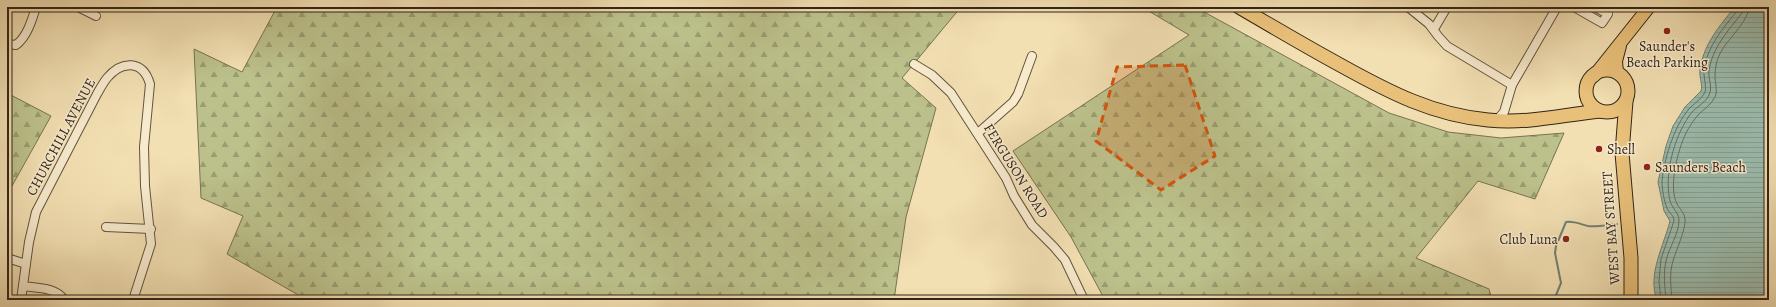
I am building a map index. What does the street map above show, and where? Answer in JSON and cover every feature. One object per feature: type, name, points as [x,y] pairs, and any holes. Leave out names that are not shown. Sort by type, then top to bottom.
[{"type":"highway","points":[[1239,7],[1318,53],[1399,97],[1428,109],[1450,114],[1532,121],[1617,110],[1626,101]]},
{"type":"highway","points":[[1548,119],[1578,107],[1587,97],[1587,88],[1594,76],[1603,71],[1617,73]]},
{"type":"highway","name":"WEST BAY STREET","points":[[1617,73],[1625,80],[1628,87],[1622,153]]},
{"type":"highway","name":"WEST BAY STREET","points":[[1587,97],[1593,107],[1602,111],[1609,117],[1616,128],[1622,153],[1631,258],[1631,300]]},
{"type":"main road","points":[[1594,76],[1649,7]]},
{"type":"main road","points":[[1617,73],[1616,61],[1624,37]]},
{"type":"street","points":[[7,44],[16,45],[21,42],[36,7]]},
{"type":"street","points":[[78,7],[96,16]]},
{"type":"street","points":[[1408,7],[1434,29],[1447,46],[1512,85]]},
{"type":"street","points":[[1434,29],[1447,7]]},
{"type":"street","points":[[1504,118],[1512,85],[1557,7]]},
{"type":"street","points":[[1574,7],[1602,23],[1608,14],[1595,7]]},
{"type":"street","points":[[978,133],[1013,102],[1018,94],[1032,56]]},
{"type":"street","name":"FERGUSON ROAD","points":[[914,64],[932,75],[951,93],[1006,178],[1014,196],[1032,225],[1065,260],[1084,300]]},
{"type":"street","name":"CHURCHILL AVENUE","points":[[21,300],[31,227],[36,212],[97,94],[107,78],[116,70],[125,66],[140,67],[147,74],[150,84],[144,147],[145,186],[151,229]]},
{"type":"street","points":[[106,227],[151,229],[152,244],[133,300]]},
{"type":"street","points":[[7,258],[26,264]]},
{"type":"street","points":[[23,286],[51,290],[62,296],[64,300]]},
{"type":"highlighted area","points":[[1185,65],[1215,156],[1161,190],[1096,141],[1117,67]]},
{"type":"green space","points":[[277,7],[961,7],[902,78],[936,108],[906,217],[894,300],[307,300],[227,254],[243,216],[201,198],[194,49],[242,72]]},
{"type":"green space","points":[[1142,7],[1195,7],[1389,113],[1448,132],[1501,138],[1564,133],[1535,199],[1478,181],[1416,258],[1489,289],[1492,300],[1105,300],[1071,237],[1013,151],[1189,35]]},
{"type":"green space","points":[[7,93],[51,116],[7,195]]},
{"type":"water","points":[[1735,7],[1769,7],[1769,300],[1657,300],[1654,290],[1655,270],[1670,221],[1664,211],[1658,182],[1666,146],[1673,126],[1685,107],[1701,91],[1702,86],[1700,70],[1708,44],[1718,28]]},
{"type":"waterway","points":[[1554,300],[1561,283],[1555,253],[1556,246],[1566,222],[1574,222],[1588,226],[1617,224]]},
{"type":"place","name":"Saunder's Beach Parking","points":[[1667,31]]},
{"type":"place","name":"Shell","points":[[1599,149]]},
{"type":"place","name":"Saunders Beach","points":[[1647,167]]},
{"type":"place","name":"Club Luna","points":[[1566,239]]}]
